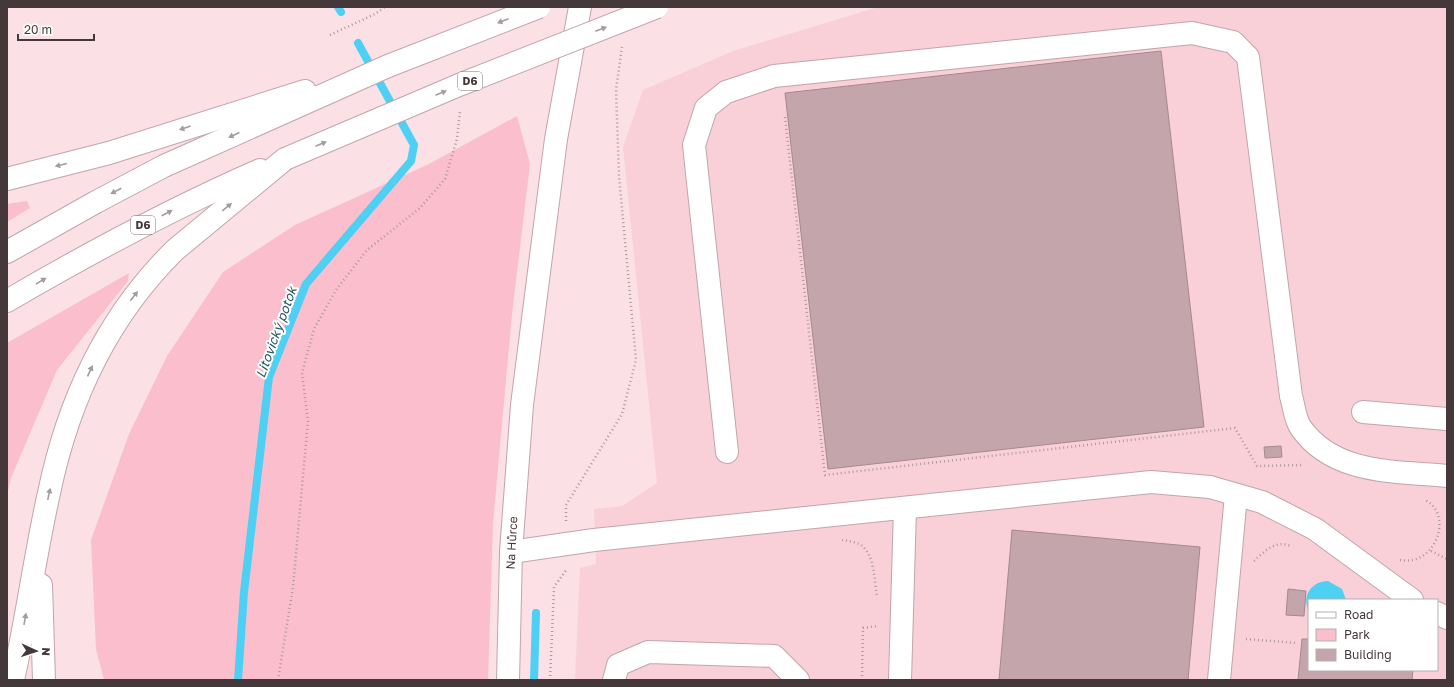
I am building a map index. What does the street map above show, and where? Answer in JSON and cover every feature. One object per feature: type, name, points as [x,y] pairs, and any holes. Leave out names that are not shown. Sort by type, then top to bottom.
[{"type":"main road","points":[[7,179],[266,111],[388,66],[539,7]]},
{"type":"main road","name":"Na Hůrce","points":[[508,680],[511,552],[522,405],[556,139],[580,7]]},
{"type":"main road","name":"D6","points":[[7,301],[116,239],[189,202],[285,159],[459,85],[657,7]]},
{"type":"main road","points":[[727,452],[694,144],[706,108],[726,92],[774,76],[1192,33],[1233,42],[1248,57],[1291,396],[1300,427],[1326,454],[1360,467],[1447,476]]},
{"type":"main road","points":[[7,252],[96,202],[266,111]]},
{"type":"main road","points":[[13,680],[49,491],[75,406],[98,352],[111,328],[149,277],[175,250],[285,159]]},
{"type":"main road","points":[[1363,412],[1447,419]]},
{"type":"main road","points":[[511,552],[602,539],[1151,482],[1210,487],[1262,502],[1315,529],[1411,599]]},
{"type":"main road","points":[[1220,680],[1236,494]]},
{"type":"main road","points":[[900,680],[905,508]]},
{"type":"main road","points":[[41,532],[44,680]]},
{"type":"main road","points":[[614,680],[618,665],[648,652],[774,656],[798,680]]},
{"type":"path","points":[[330,35],[375,14],[385,7]]},
{"type":"path","points":[[566,526],[566,505],[622,414],[636,360],[619,176],[616,90],[622,45]]},
{"type":"path","points":[[278,680],[293,587],[307,429],[302,373],[314,329],[336,290],[367,250],[420,208],[445,179],[457,139],[460,108]]},
{"type":"path","points":[[785,117],[825,475],[1235,428],[1257,466],[1309,464]]},
{"type":"path","points":[[1422,499],[1439,509]]},
{"type":"path","points":[[1253,562],[1271,546],[1286,544],[1298,548],[1304,523]]},
{"type":"path","points":[[839,539],[862,545],[867,551],[870,559],[878,603]]},
{"type":"path","points":[[1394,559],[1407,562],[1424,557],[1439,545]]},
{"type":"path","points":[[1431,551],[1447,560]]},
{"type":"path","points":[[550,680],[554,587],[570,565]]},
{"type":"path","points":[[862,680],[864,628],[882,626]]},
{"type":"path","points":[[1238,639],[1297,643]]},
{"type":"shaded area","points":[[878,7],[1447,7],[1447,680],[575,680],[580,568],[596,564],[594,509],[622,506],[657,483],[623,147],[643,90],[733,51]]},
{"type":"green space","points":[[517,116],[530,164],[512,314],[493,523],[488,680],[104,680],[96,649],[91,540],[129,434],[167,356],[223,272],[295,225],[429,164]]},
{"type":"green space","points":[[27,201],[30,208],[7,222],[7,204]]},
{"type":"green space","points":[[129,273],[128,281],[57,370],[11,478],[7,496],[7,343]]},
{"type":"water","points":[[1328,581],[1342,589],[1346,599],[1308,599],[1308,608],[1306,600],[1307,595],[1313,587],[1322,582]]},
{"type":"building","points":[[1161,51],[1204,427],[828,469],[785,93]]},
{"type":"building","points":[[1281,446],[1282,457],[1265,458],[1264,447]]},
{"type":"building","points":[[1012,530],[1200,547],[1188,680],[999,680]]},
{"type":"building","points":[[1288,589],[1306,591],[1304,616],[1286,615]]},
{"type":"building","points":[[1302,639],[1308,639],[1308,671],[1413,671],[1412,680],[1298,680]]},
{"type":"waterway","name":"Litovický potok","points":[[338,7],[341,12]]},
{"type":"waterway","name":"Litovický potok","points":[[238,680],[244,592],[269,377],[306,284],[411,161],[414,145],[358,43]]},
{"type":"waterway","points":[[534,680],[536,613]]}]
